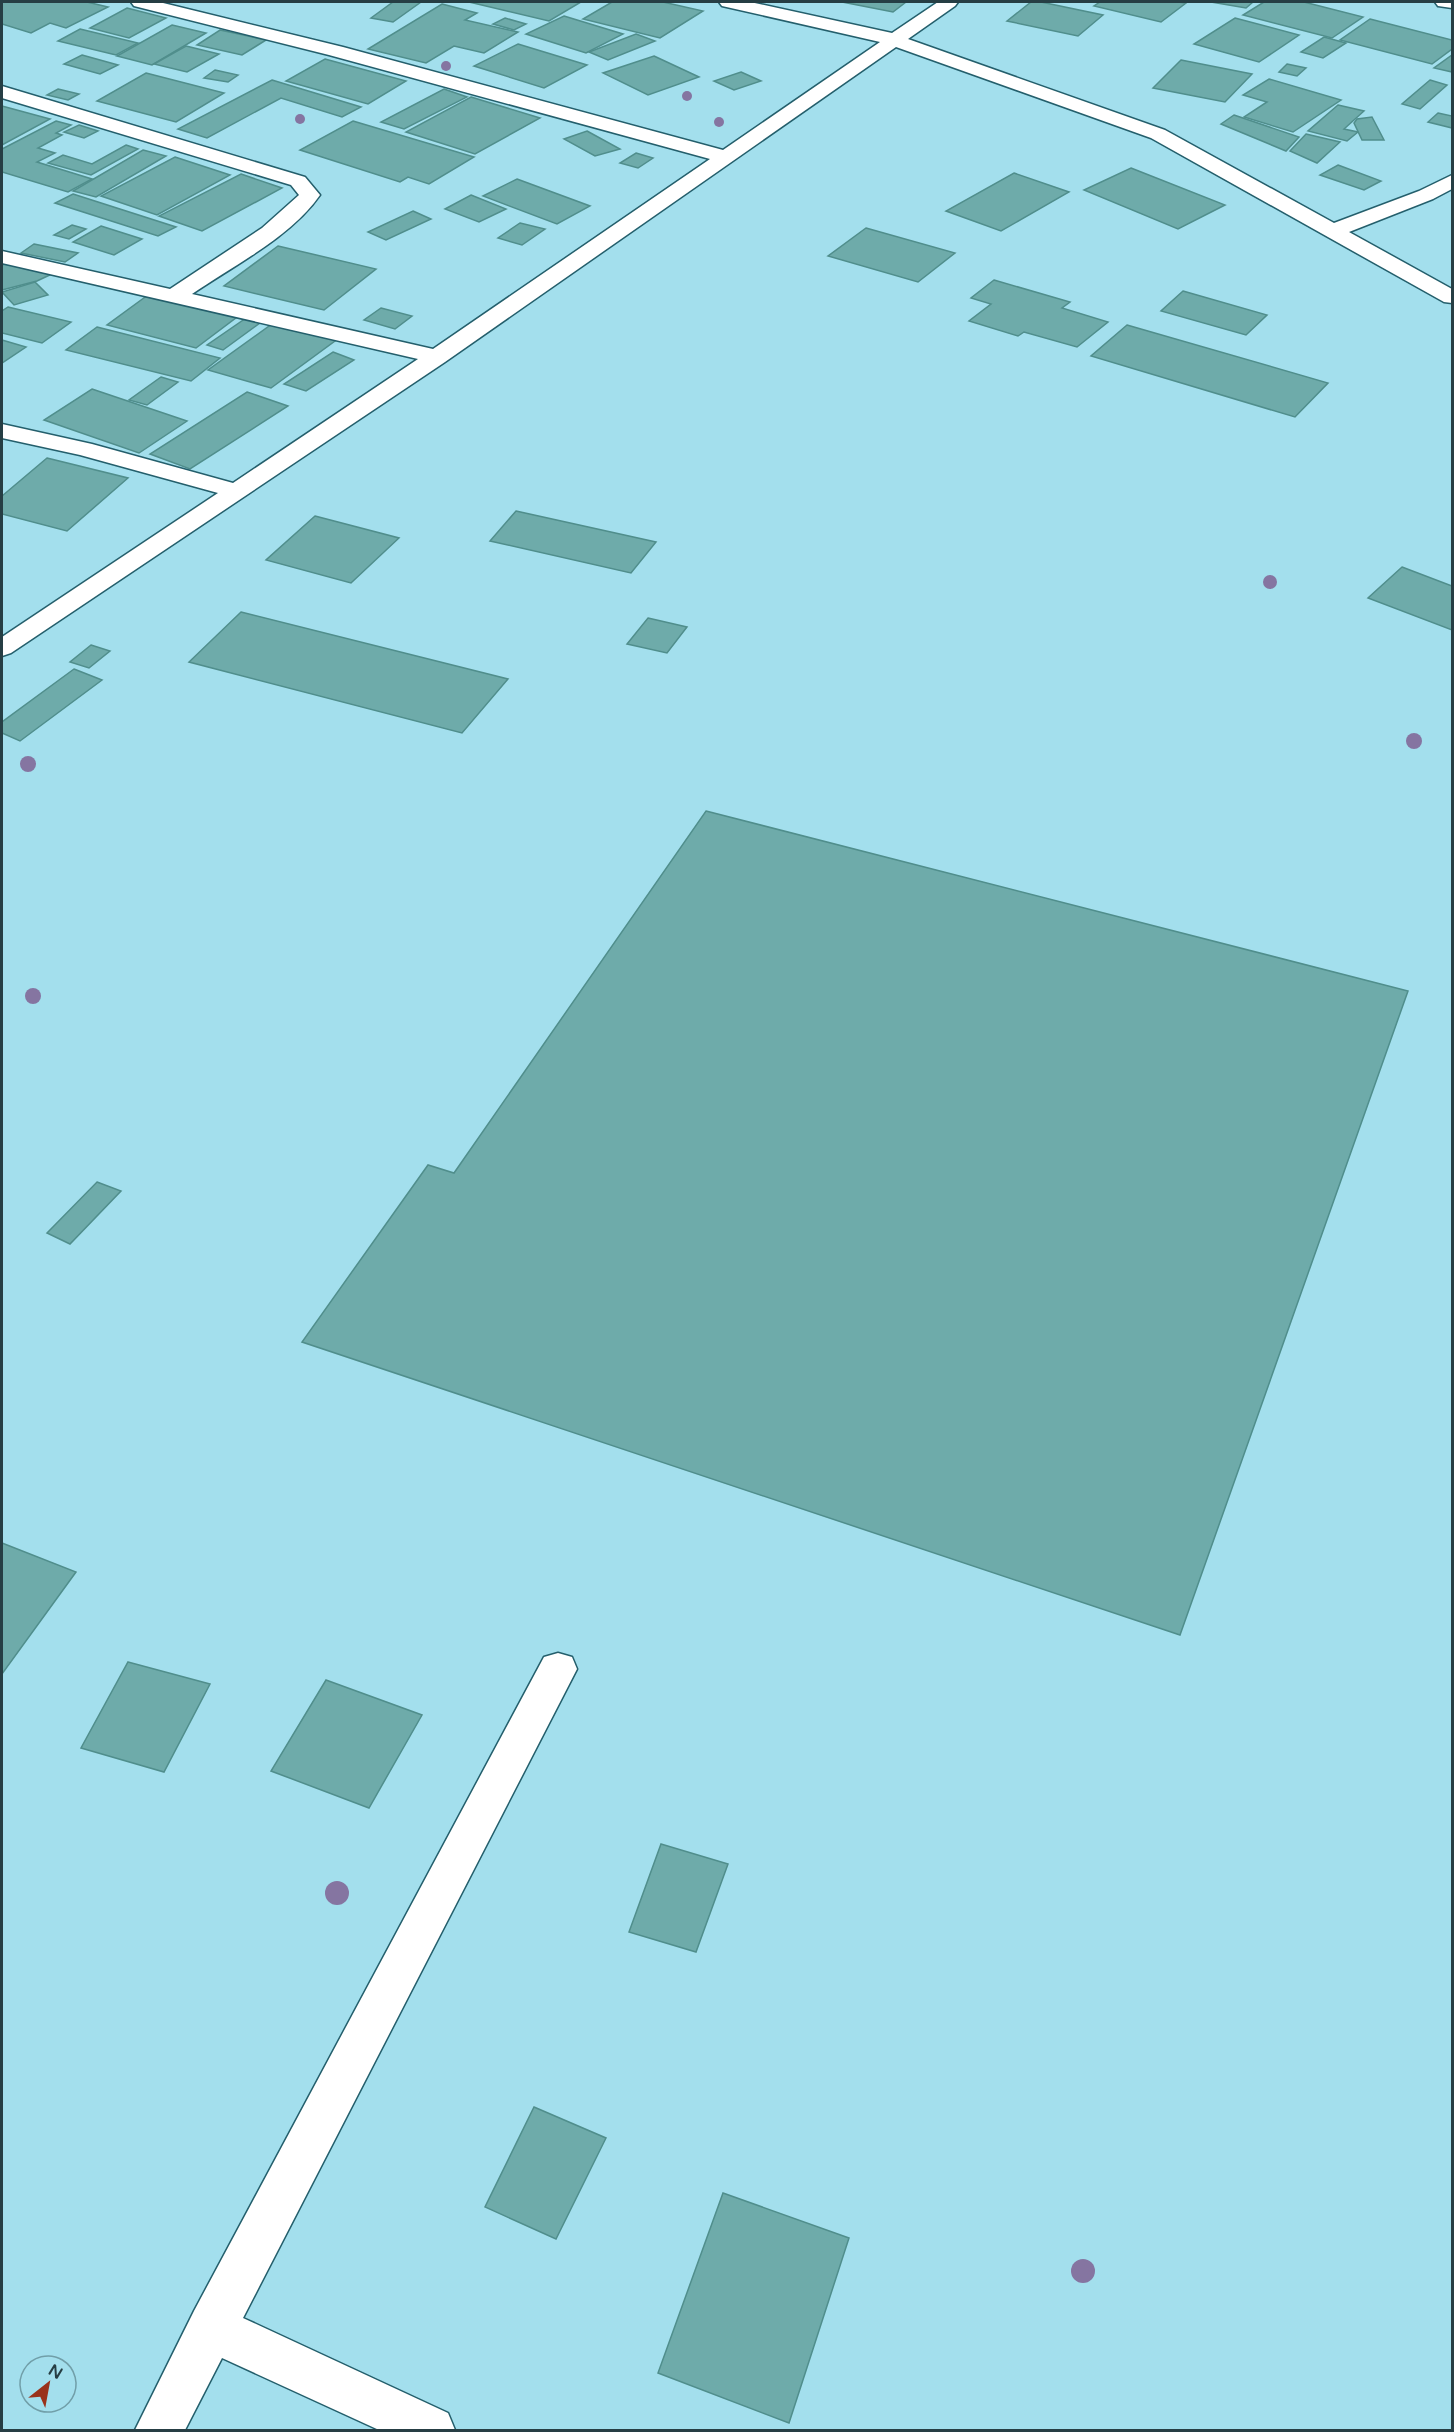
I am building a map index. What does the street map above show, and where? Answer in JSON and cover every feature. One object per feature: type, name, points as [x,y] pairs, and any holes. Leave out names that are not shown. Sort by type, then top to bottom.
[{"type":"street","points":[[140,2],[336,51],[727,157]]},
{"type":"street","points":[[728,2],[892,39],[1158,134],[1335,230],[1452,297]]},
{"type":"street","points":[[2,648],[436,357],[727,157],[892,39],[949,2]]},
{"type":"street","points":[[1444,2],[1452,3]]},
{"type":"street","points":[[2,92],[298,181],[310,195],[306,203],[282,222],[173,297]]},
{"type":"street","points":[[1335,230],[1426,195],[1452,180]]},
{"type":"street","points":[[2,257],[436,357]]},
{"type":"street","points":[[2,430],[84,449],[237,491]]},
{"type":"street","points":[[159,2430],[558,1669]]},
{"type":"street","points":[[211,2328],[431,2430]]},
{"type":"building","points":[[2,2],[87,2],[108,7],[66,28],[50,23],[31,33],[2,24]]},
{"type":"building","points":[[393,2],[421,2],[393,22],[371,18]]},
{"type":"building","points":[[469,2],[581,2],[549,21]]},
{"type":"building","points":[[612,2],[663,2],[703,11],[660,38],[583,19]]},
{"type":"building","points":[[842,2],[906,2],[893,12]]},
{"type":"building","points":[[1031,2],[1103,15],[1078,36],[1007,21]]},
{"type":"building","points":[[1100,2],[1186,3],[1161,22],[1094,6]]},
{"type":"building","points":[[1211,2],[1253,2],[1246,8]]},
{"type":"building","points":[[1264,2],[1304,2],[1363,17],[1332,38],[1243,15]]},
{"type":"building","points":[[442,4],[477,13],[465,20],[518,32],[484,53],[454,46],[426,63],[368,49]]},
{"type":"building","points":[[127,8],[166,18],[129,38],[90,28]]},
{"type":"building","points":[[564,16],[623,34],[586,53],[526,34]]},
{"type":"building","points":[[505,18],[526,24],[514,30],[493,24]]},
{"type":"building","points":[[1235,18],[1299,35],[1259,62],[1194,44]]},
{"type":"building","points":[[1370,19],[1452,40],[1452,49],[1432,64],[1340,40]]},
{"type":"building","points":[[172,25],[206,33],[152,65],[117,56]]},
{"type":"building","points":[[80,29],[138,43],[116,55],[58,41]]},
{"type":"building","points":[[220,30],[266,40],[242,55],[197,45]]},
{"type":"building","points":[[636,34],[655,41],[608,60],[589,52]]},
{"type":"building","points":[[1324,37],[1346,43],[1323,58],[1301,52]]},
{"type":"building","points":[[518,44],[587,65],[544,88],[474,66]]},
{"type":"building","points":[[186,46],[219,54],[187,72],[154,64]]},
{"type":"building","points":[[82,55],[118,65],[100,74],[64,64]]},
{"type":"building","points":[[1452,55],[1452,72],[1434,68]]},
{"type":"building","points":[[654,56],[699,77],[648,95],[603,73]]},
{"type":"building","points":[[325,59],[406,81],[368,104],[286,81]]},
{"type":"building","points":[[1181,60],[1252,74],[1225,102],[1153,88]]},
{"type":"building","points":[[1287,64],[1306,68],[1297,76],[1279,72]]},
{"type":"building","points":[[215,70],[238,75],[228,82],[204,78]]},
{"type":"building","points":[[741,72],[761,81],[734,90],[714,81]]},
{"type":"building","points":[[146,73],[224,93],[176,122],[97,101]]},
{"type":"building","points":[[1269,79],[1341,100],[1293,132],[1244,117],[1267,102],[1243,95]]},
{"type":"building","points":[[272,80],[361,107],[342,117],[281,98],[207,138],[178,129]]},
{"type":"building","points":[[1430,80],[1447,85],[1420,109],[1402,104]]},
{"type":"building","points":[[58,89],[79,94],[68,100],[47,95]]},
{"type":"building","points":[[444,89],[467,97],[404,129],[381,122]]},
{"type":"building","points":[[471,97],[540,118],[475,154],[406,132]]},
{"type":"building","points":[[1338,105],[1364,111],[1344,129],[1358,132],[1347,141],[1308,131]]},
{"type":"building","points":[[2,106],[50,119],[2,145]]},
{"type":"building","points":[[1438,113],[1452,116],[1452,128],[1428,122]]},
{"type":"building","points":[[1234,115],[1299,137],[1286,151],[1221,124]]},
{"type":"building","points":[[1372,117],[1384,140],[1362,140],[1354,123],[1357,119]]},
{"type":"building","points":[[56,121],[71,125],[56,133],[62,135],[38,148],[55,153],[37,162],[92,179],[68,192],[2,172],[2,149]]},
{"type":"building","points":[[353,121],[474,157],[429,184],[408,177],[400,182],[300,150]]},
{"type":"building","points":[[79,125],[98,131],[84,138],[64,132]]},
{"type":"building","points":[[587,131],[620,149],[595,156],[564,139]]},
{"type":"building","points":[[1306,134],[1340,142],[1317,163],[1290,151]]},
{"type":"building","points":[[126,145],[138,149],[91,175],[48,163],[63,155],[92,164]]},
{"type":"building","points":[[143,150],[166,156],[96,197],[73,191]]},
{"type":"building","points":[[636,153],[653,158],[638,168],[620,163]]},
{"type":"building","points":[[175,157],[230,175],[157,215],[101,196]]},
{"type":"building","points":[[1338,165],[1381,181],[1364,190],[1320,175]]},
{"type":"building","points":[[1131,168],[1225,205],[1178,229],[1084,190]]},
{"type":"building","points":[[1014,173],[1069,192],[1001,231],[946,211]]},
{"type":"building","points":[[241,174],[282,188],[202,231],[159,216]]},
{"type":"building","points":[[517,179],[590,206],[557,224],[483,196]]},
{"type":"building","points":[[73,194],[176,227],[158,236],[55,203]]},
{"type":"building","points":[[471,195],[506,209],[479,222],[445,209]]},
{"type":"building","points":[[413,211],[431,219],[386,240],[368,232]]},
{"type":"building","points":[[520,223],[545,229],[522,245],[498,238]]},
{"type":"building","points":[[72,225],[86,229],[69,239],[54,235]]},
{"type":"building","points":[[101,226],[142,239],[114,255],[73,242]]},
{"type":"building","points":[[866,228],[955,253],[918,282],[828,256]]},
{"type":"building","points":[[34,244],[78,253],[65,262],[21,253]]},
{"type":"building","points":[[278,246],[376,269],[324,310],[224,286]]},
{"type":"building","points":[[2,265],[54,273],[37,281],[2,290]]},
{"type":"building","points":[[994,280],[1070,302],[1062,308],[1108,322],[1077,347],[1024,332],[1018,336],[969,321],[991,304],[971,298]]},
{"type":"building","points":[[35,282],[48,295],[14,305],[2,292]]},
{"type":"building","points":[[1183,291],[1267,315],[1246,335],[1161,311]]},
{"type":"building","points":[[152,292],[241,314],[196,348],[107,325]]},
{"type":"building","points":[[8,307],[71,322],[42,343],[2,333],[2,311]]},
{"type":"building","points":[[381,308],[412,316],[395,329],[364,320]]},
{"type":"building","points":[[249,316],[264,320],[223,350],[207,345]]},
{"type":"building","points":[[276,321],[339,338],[271,388],[208,370]]},
{"type":"building","points":[[1127,325],[1328,383],[1295,417],[1091,356]]},
{"type":"building","points":[[97,327],[220,358],[191,381],[66,350]]},
{"type":"building","points":[[2,340],[26,347],[2,363]]},
{"type":"building","points":[[333,352],[354,360],[306,391],[284,384]]},
{"type":"building","points":[[161,377],[178,382],[147,405],[129,400]]},
{"type":"building","points":[[92,389],[187,421],[139,453],[44,420]]},
{"type":"building","points":[[247,392],[288,406],[190,469],[150,454]]},
{"type":"building","points":[[47,458],[128,478],[67,531],[2,514],[2,496]]},
{"type":"building","points":[[516,511],[656,542],[631,573],[490,541]]},
{"type":"building","points":[[315,516],[399,538],[351,583],[266,560]]},
{"type":"building","points":[[1402,567],[1452,586],[1452,630],[1368,598]]},
{"type":"building","points":[[241,612],[508,679],[462,733],[189,662]]},
{"type":"building","points":[[648,618],[687,627],[667,653],[627,644]]},
{"type":"building","points":[[91,645],[110,651],[89,668],[70,662]]},
{"type":"building","points":[[74,669],[102,680],[20,741],[2,733],[2,722]]},
{"type":"building","points":[[706,811],[1408,991],[1180,1635],[302,1342],[428,1165],[454,1173]]},
{"type":"building","points":[[97,1182],[121,1191],[70,1244],[47,1233]]},
{"type":"building","points":[[2,1543],[76,1572],[2,1674]]},
{"type":"building","points":[[128,1662],[210,1684],[164,1772],[81,1748]]},
{"type":"building","points":[[326,1680],[422,1715],[369,1808],[271,1771]]},
{"type":"building","points":[[661,1844],[728,1864],[696,1952],[629,1932]]},
{"type":"building","points":[[534,2107],[606,2138],[556,2239],[485,2207]]},
{"type":"building","points":[[723,2193],[849,2238],[789,2423],[658,2373]]}]
